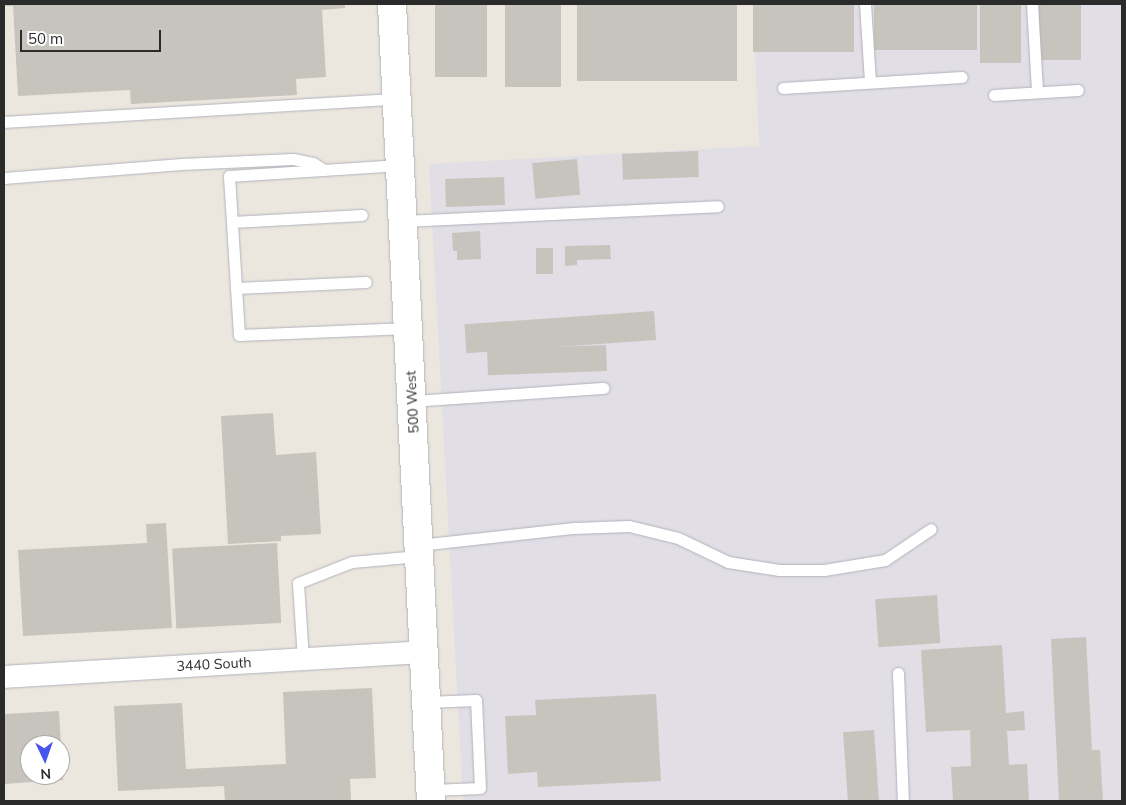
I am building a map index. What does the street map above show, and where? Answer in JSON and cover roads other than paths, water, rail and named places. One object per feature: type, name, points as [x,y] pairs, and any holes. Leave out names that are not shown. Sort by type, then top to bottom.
[{"type":"main road","name":"500 West","points":[[392,4],[431,796]]},
{"type":"street","name":"3440 South","points":[[4,677],[424,652]]},
{"type":"lane","points":[[865,4],[870,82]]},
{"type":"lane","points":[[1032,4],[1036,92]]},
{"type":"lane","points":[[783,88],[962,77]]},
{"type":"lane","points":[[994,95],[1078,90]]},
{"type":"lane","points":[[4,122],[396,99]]},
{"type":"lane","points":[[4,178],[182,164],[293,159],[313,163],[324,170]]},
{"type":"lane","points":[[400,165],[229,176],[239,335],[408,328]]},
{"type":"lane","points":[[403,220],[718,206]]},
{"type":"lane","points":[[232,222],[362,214]]},
{"type":"lane","points":[[236,288],[366,282]]},
{"type":"lane","points":[[412,401],[604,388]]},
{"type":"lane","points":[[303,659],[298,583],[352,562],[419,550],[574,528],[629,526],[678,538],[728,562],[779,570],[824,570],[885,560],[930,529]]},
{"type":"lane","points":[[898,673],[903,801]]},
{"type":"lane","points":[[426,702],[476,700],[480,788],[431,796]]}]
